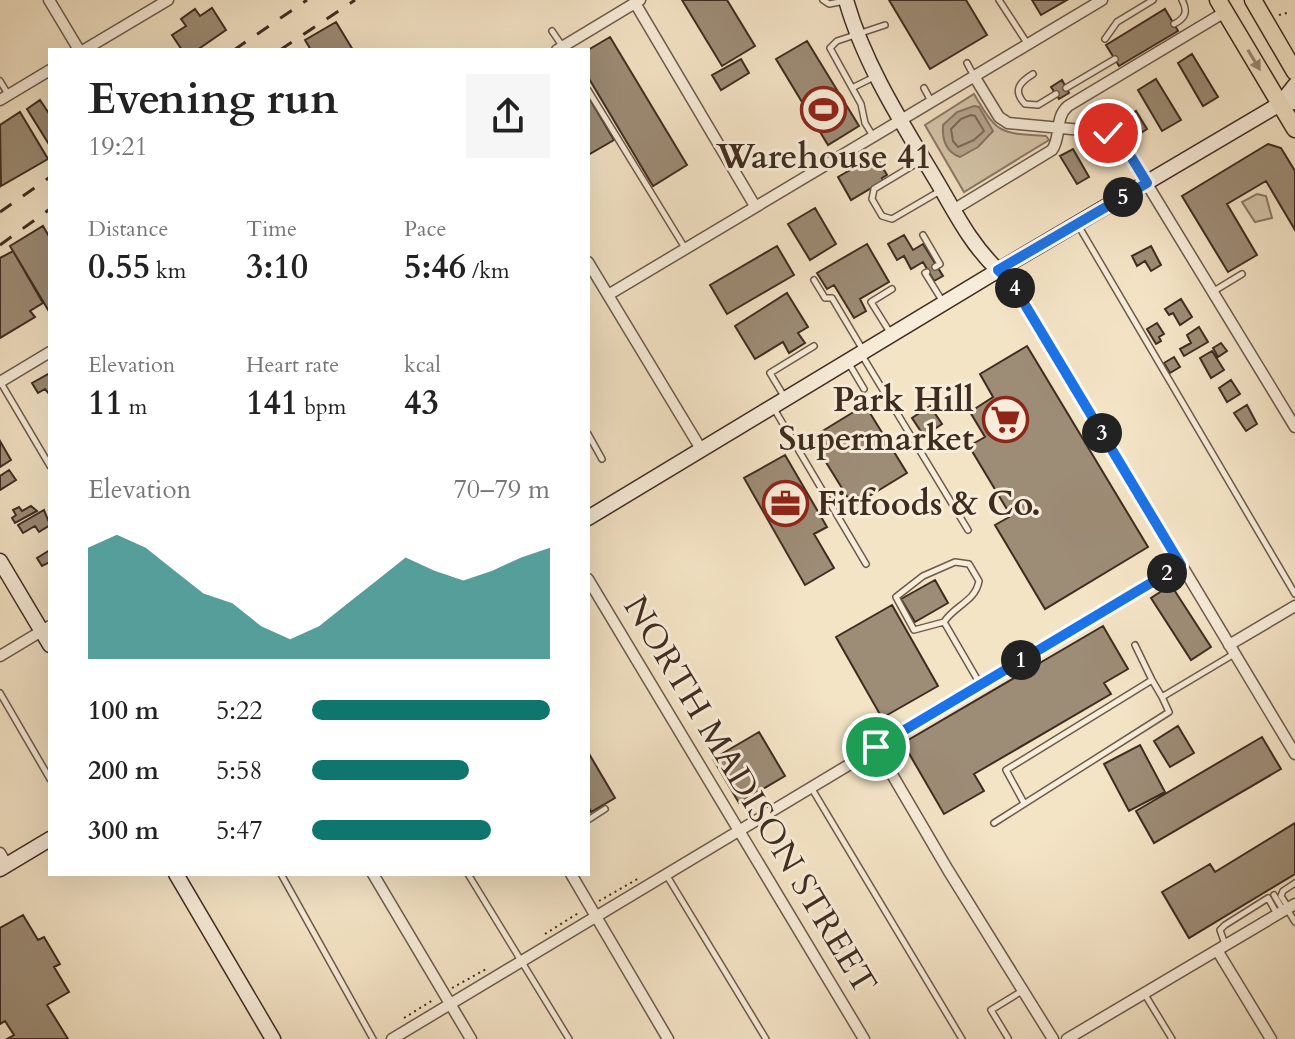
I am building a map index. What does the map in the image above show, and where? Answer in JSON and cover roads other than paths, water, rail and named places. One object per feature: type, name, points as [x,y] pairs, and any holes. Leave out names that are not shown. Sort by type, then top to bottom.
[{"type":"main road","points":[[1253,0],[1295,72]]},
{"type":"main road","points":[[1221,6],[1288,103],[1295,129]]},
{"type":"street","points":[[49,0],[80,48]]},
{"type":"street","points":[[84,48],[148,5],[168,0]]},
{"type":"street","points":[[846,0],[857,34],[923,160],[978,252],[1012,283],[1295,754]]},
{"type":"street","points":[[608,295],[1102,0]]},
{"type":"street","points":[[563,48],[636,1],[755,206]]},
{"type":"street","points":[[953,210],[1052,150],[1057,143],[1061,113],[1068,106],[1221,6]]},
{"type":"street","points":[[4,98],[48,71]]},
{"type":"street","points":[[974,76],[1003,121],[1015,125],[1114,135],[1122,142],[1295,427]]},
{"type":"street","points":[[590,517],[998,270],[1288,103],[1295,85]]},
{"type":"street","points":[[590,265],[701,449]]},
{"type":"street","points":[[0,382],[48,353]]},
{"type":"street","points":[[0,561],[46,629],[0,656]]},
{"type":"street","points":[[392,1039],[1181,565]]},
{"type":"street","name":"NORTH MADISON STREET","points":[[590,582],[864,1039]]},
{"type":"street","points":[[1232,649],[1295,606]]},
{"type":"street","points":[[876,747],[1053,1039]]},
{"type":"street","points":[[2,862],[48,840]]},
{"type":"street","points":[[177,876],[273,1039]]},
{"type":"street","points":[[374,876],[471,1039]]},
{"type":"street","points":[[572,876],[668,1039]]},
{"type":"street","points":[[1072,1038],[1286,909]]},
{"type":"street","points":[[1221,947],[1271,1039]]},
{"type":"lane","points":[[823,0],[829,4],[846,0]]},
{"type":"lane","points":[[999,0],[1028,44]]},
{"type":"lane","points":[[1105,39],[1117,22],[1153,0]]},
{"type":"lane","points":[[1174,24],[1185,16],[1182,0]]},
{"type":"lane","points":[[873,137],[865,123],[861,104],[830,48],[837,41],[885,25]]},
{"type":"lane","points":[[552,31],[560,48]]},
{"type":"lane","points":[[1066,88],[1115,59]]},
{"type":"lane","points":[[967,63],[974,76]]},
{"type":"lane","points":[[1033,74],[1020,82],[1018,89],[1019,97],[1025,104],[1038,105],[1056,94]]},
{"type":"lane","points":[[852,88],[877,75]]},
{"type":"lane","points":[[0,81],[4,98]]},
{"type":"lane","points":[[924,88],[931,101]]},
{"type":"lane","points":[[590,93],[685,248]]},
{"type":"lane","points":[[923,160],[874,189],[872,199],[882,216],[892,219],[941,190]]},
{"type":"lane","points":[[1077,224],[1295,594]]},
{"type":"lane","points":[[923,235],[940,264],[935,267]]},
{"type":"lane","points":[[927,272],[943,303]]},
{"type":"lane","points":[[1214,291],[1242,274]]},
{"type":"lane","points":[[814,280],[825,298],[832,298],[857,355],[968,530]]},
{"type":"lane","points":[[891,335],[871,302],[892,289]]},
{"type":"lane","points":[[814,346],[770,373],[779,402],[866,564]]},
{"type":"lane","points":[[857,355],[864,389]]},
{"type":"lane","points":[[0,382],[48,463]]},
{"type":"lane","points":[[590,438],[602,459]]},
{"type":"lane","points":[[955,562],[969,564],[979,581],[975,594],[950,613],[944,622],[914,630],[896,597],[923,576],[955,562]]},
{"type":"lane","points":[[944,622],[980,685]]},
{"type":"lane","points":[[994,823],[1169,712],[1135,645]]},
{"type":"lane","points":[[1162,697],[1232,649]]},
{"type":"lane","points":[[1024,803],[1006,770],[1152,680]]},
{"type":"lane","points":[[0,693],[48,776]]},
{"type":"lane","points":[[812,789],[962,1039]]},
{"type":"lane","points":[[590,819],[605,809]]},
{"type":"lane","points":[[667,875],[766,1039]]},
{"type":"lane","points":[[282,876],[373,1039]]},
{"type":"lane","points":[[469,876],[569,1039]]},
{"type":"lane","points":[[1286,909],[1281,896],[1295,883]]},
{"type":"lane","points":[[1274,895],[1295,922]]},
{"type":"lane","points":[[1221,947],[1220,930],[1268,898],[1286,909]]},
{"type":"lane","points":[[1008,1038],[991,1010],[1022,991]]},
{"type":"lane","points":[[1144,993],[1172,1039]]},
{"type":"water","points":[[979,107],[993,131],[978,147],[960,157],[951,152],[946,144],[943,125],[957,112]]},
{"type":"railway","points":[[237,48],[307,0]]},
{"type":"railway","points":[[283,48],[355,0]]},
{"type":"railway","points":[[0,212],[48,178]]},
{"type":"railway","points":[[0,245],[48,210]]},
{"type":"place","name":"Warehouse 41","points":[[824,109]]},
{"type":"place","name":"Park Hill Supermarket","points":[[1005,420]]},
{"type":"place","name":"Fitfoods & Co.","points":[[786,504]]}]
